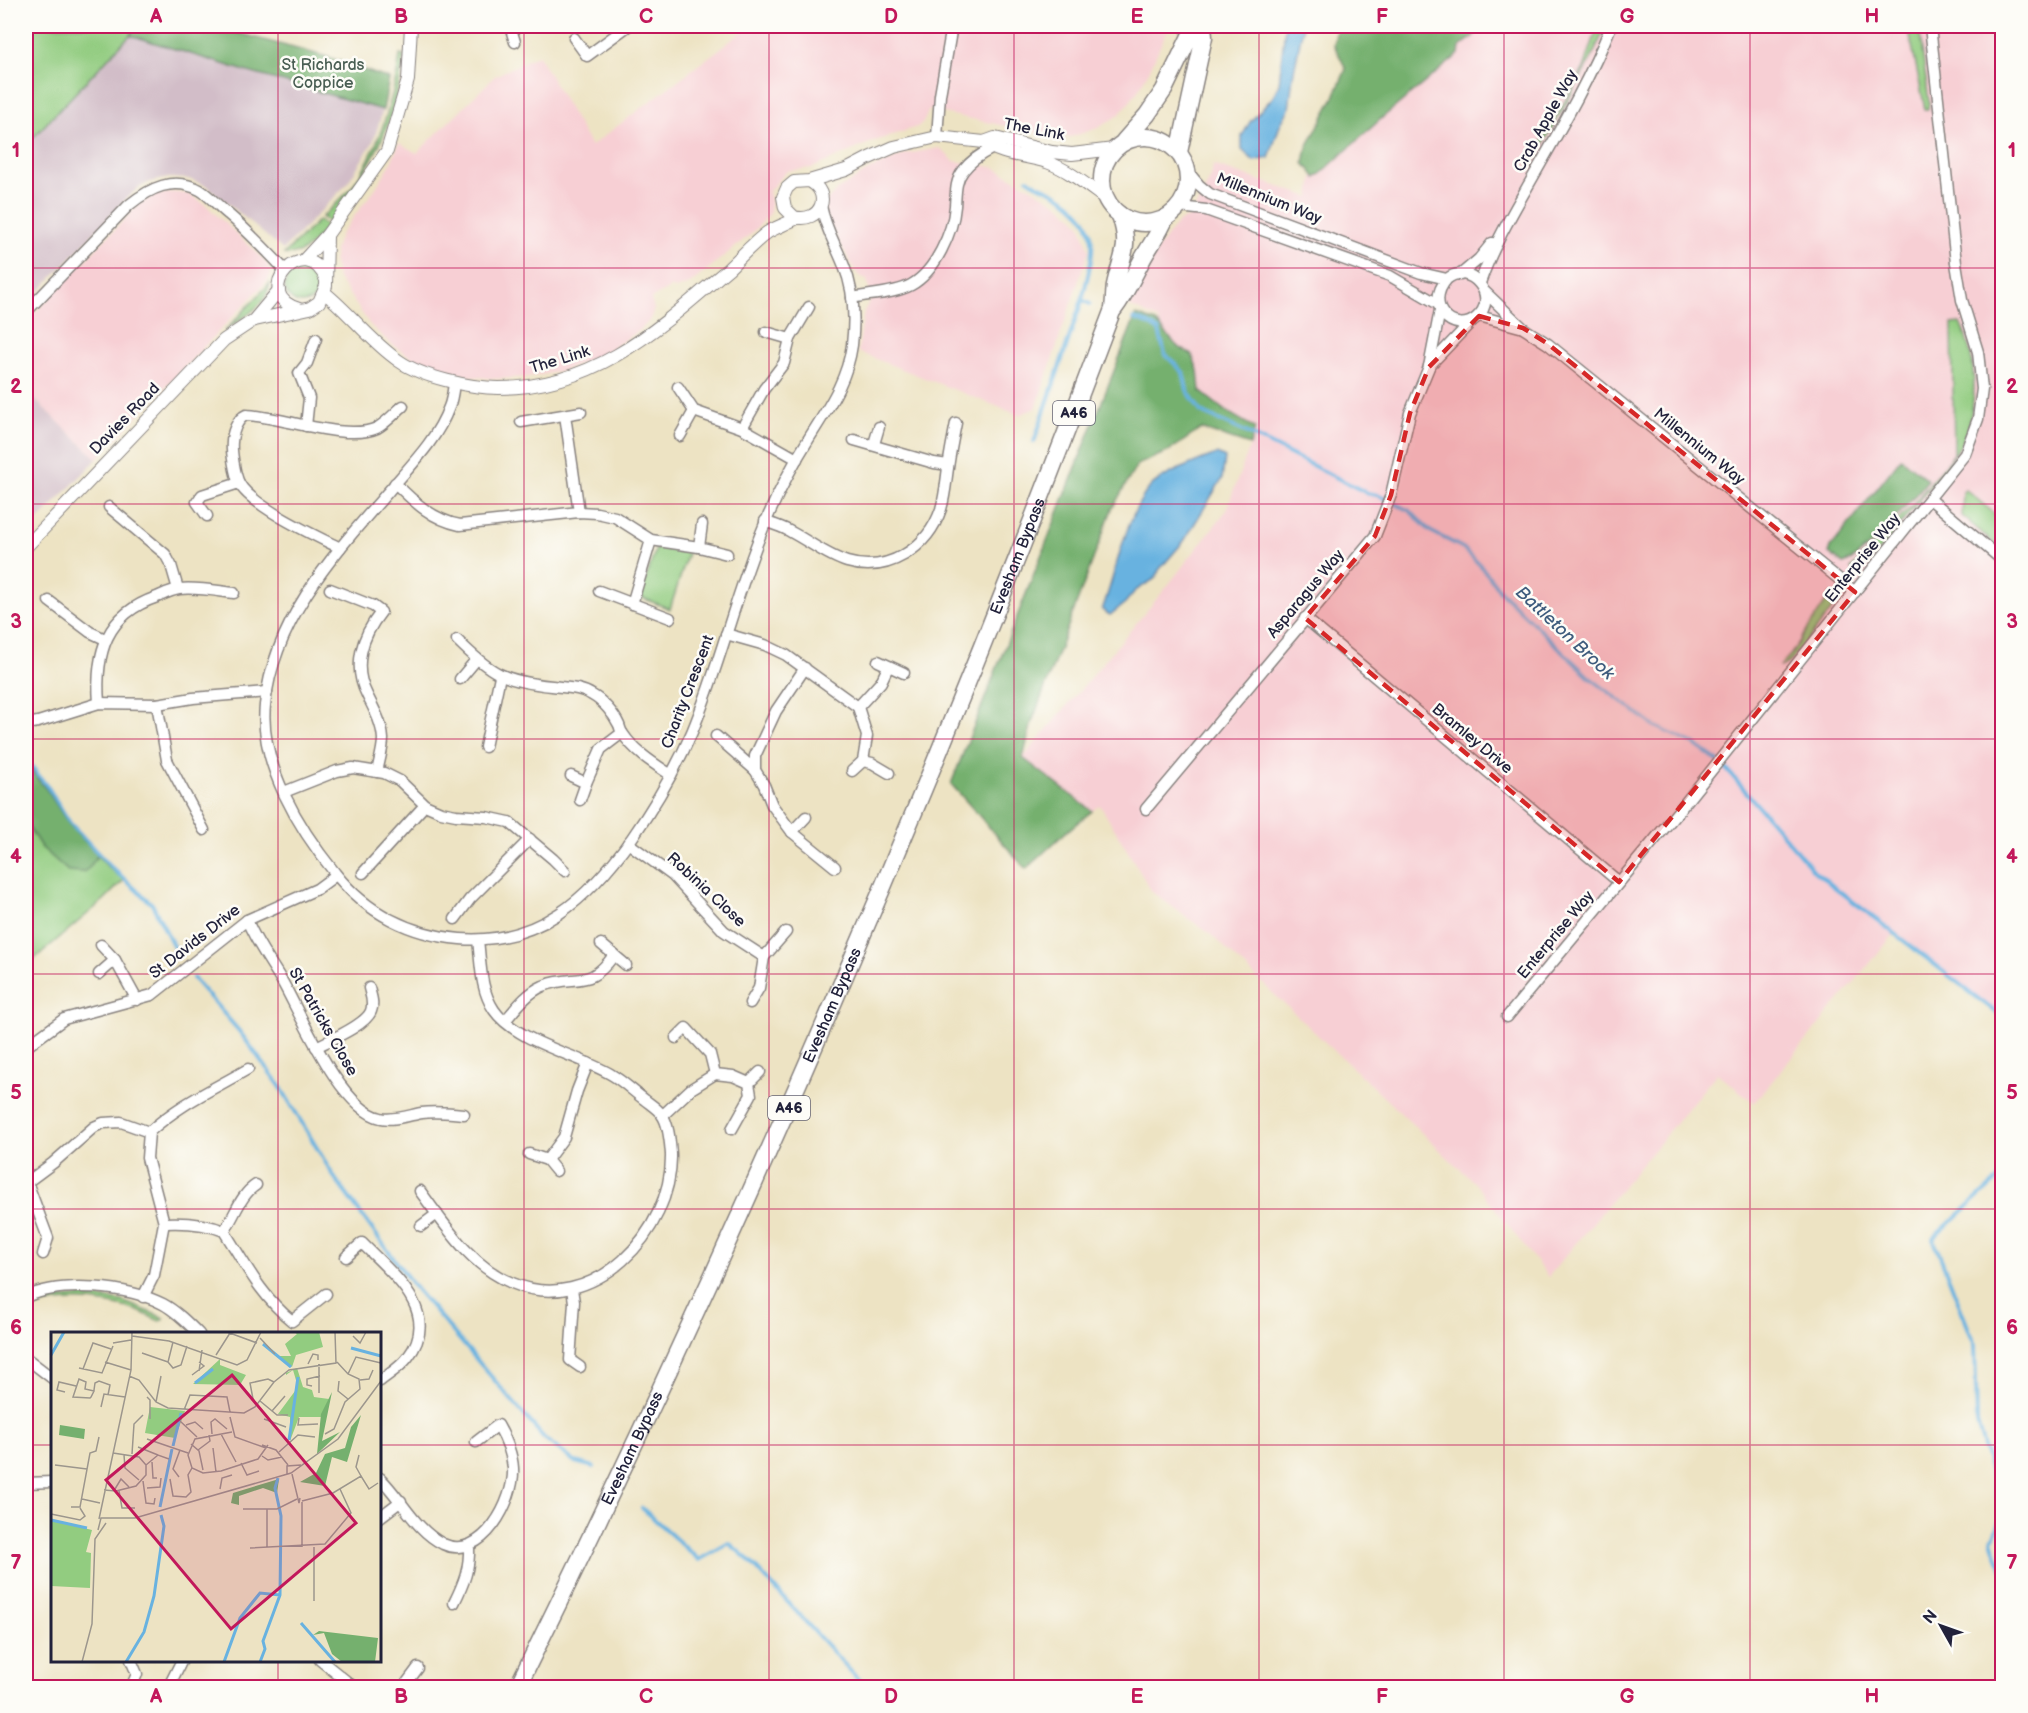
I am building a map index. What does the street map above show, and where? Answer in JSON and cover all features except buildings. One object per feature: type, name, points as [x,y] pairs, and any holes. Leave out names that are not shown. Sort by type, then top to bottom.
[{"type":"highway","points":[[1119,145],[1137,137],[1149,136],[1161,139],[1179,152],[1188,172],[1189,184],[1179,207],[1165,219],[1152,223],[1139,223],[1120,215],[1107,200],[1103,190],[1103,170],[1107,158],[1119,145],[1147,115],[1164,90],[1195,26]]},
{"type":"highway","points":[[1179,152],[1204,37],[1203,26]]},
{"type":"highway","name":"Evesham Bypass","points":[[517,1688],[659,1392],[828,1018],[944,742],[1075,412],[1113,309],[1115,285],[1126,249],[1125,231],[1120,215]]},
{"type":"highway","name":"Evesham Bypass","points":[[1113,309],[1127,292],[1165,219]]},
{"type":"street","points":[[303,261],[327,235],[387,151],[408,80],[411,26]]},
{"type":"street","points":[[510,26],[515,42]]},
{"type":"street","points":[[574,38],[587,56],[628,26]]},
{"type":"street","points":[[937,137],[939,95],[952,26]]},
{"type":"street","name":"Crab Apple Way","points":[[1483,287],[1486,264],[1599,57],[1611,26]]},
{"type":"street","name":"Enterprise Way","points":[[1507,1017],[1718,761],[1965,454],[1978,420],[1982,389],[1978,352],[1962,300],[1956,263],[1930,26]]},
{"type":"street","name":"The Link","points":[[768,232],[784,205],[784,192],[790,184],[846,170],[894,147],[937,137],[988,145],[1047,162],[1071,175],[1107,200]]},
{"type":"street","name":"The Link","points":[[988,145],[995,138],[1052,152],[1072,154],[1119,145]]},
{"type":"street","points":[[852,298],[907,286],[924,274],[936,261],[949,231],[955,208],[956,191],[963,171],[988,145]]},
{"type":"street","name":"The Link","points":[[325,293],[343,307],[361,330],[400,362],[454,383],[487,388],[522,388],[553,383],[601,365],[636,345],[768,232],[815,214],[821,200],[846,170]]},
{"type":"street","name":"Millennium Way","points":[[1188,172],[1210,194],[1421,273],[1447,279]]},
{"type":"street","points":[[809,181],[819,189],[821,200]]},
{"type":"street","points":[[26,312],[129,206],[146,191],[171,184],[189,186],[202,191],[284,269],[296,262],[309,262],[320,269],[326,280]]},
{"type":"street","name":"Charity Crescent","points":[[454,383],[449,407],[436,433],[340,548],[303,597],[275,660],[264,708],[268,747],[284,792],[311,842],[336,876],[362,901],[404,927],[433,936],[478,940],[510,936],[541,925],[590,890],[628,843],[671,775],[692,732],[749,562],[765,522],[797,459],[836,396],[843,379],[852,340],[852,298],[846,271],[825,227],[821,200]]},
{"type":"street","points":[[784,205],[790,214],[825,227]]},
{"type":"street","name":"Millennium Way","points":[[1179,207],[1206,210],[1390,276],[1439,307],[1448,319],[1456,322],[1475,318],[1523,328]]},
{"type":"street","name":"Crab Apple Way","points":[[1460,275],[1479,259],[1504,229]]},
{"type":"street","points":[[315,305],[325,293],[327,235]]},
{"type":"street","name":"Davies Road","points":[[26,547],[224,340],[254,320],[279,290],[280,275],[284,269]]},
{"type":"street","points":[[1439,307],[1438,296],[1441,286],[1449,277],[1460,275]]},
{"type":"street","name":"Millennium Way","points":[[1460,275],[1472,277],[1523,328],[1548,344],[1855,592]]},
{"type":"street","points":[[1475,318],[1484,308],[1483,287]]},
{"type":"street","points":[[279,290],[286,303],[299,309]]},
{"type":"street","points":[[315,305],[343,307]]},
{"type":"street","name":"Davies Road","points":[[254,320],[315,305]]},
{"type":"street","name":"Asparagus Way","points":[[1146,809],[1375,536],[1391,495],[1410,413],[1429,367],[1439,307]]},
{"type":"street","points":[[742,428],[764,389],[784,363],[790,339],[809,308]]},
{"type":"street","name":"Asparagus Way","points":[[1429,367],[1475,318]]},
{"type":"street","points":[[766,332],[790,339]]},
{"type":"street","points":[[306,426],[309,398],[299,374],[307,363],[316,339]]},
{"type":"street","points":[[678,387],[694,411],[742,428],[797,459]]},
{"type":"street","points":[[340,548],[282,517],[250,495],[239,483],[232,438],[241,417],[252,415],[306,426],[354,432],[377,428],[403,406]]},
{"type":"street","points":[[680,436],[694,411]]},
{"type":"street","points":[[521,422],[581,412]]},
{"type":"street","points":[[565,415],[579,512]]},
{"type":"street","points":[[765,522],[788,530],[833,557],[849,563],[871,566],[906,555],[918,546],[931,530],[941,510],[956,423]]},
{"type":"street","points":[[874,444],[879,427]]},
{"type":"street","points":[[854,440],[948,465]]},
{"type":"street","points":[[207,516],[197,502],[202,495],[239,483]]},
{"type":"street","points":[[395,483],[426,511],[449,523],[460,525],[579,512],[597,513],[615,517],[651,540],[699,547],[727,554]]},
{"type":"street","points":[[1930,499],[2002,560]]},
{"type":"street","points":[[109,507],[165,554],[178,589]]},
{"type":"street","points":[[699,547],[702,524]]},
{"type":"street","points":[[632,604],[651,540]]},
{"type":"street","points":[[99,703],[99,663],[105,639],[116,623],[136,605],[178,589],[234,593]]},
{"type":"street","points":[[330,589],[373,606],[381,612],[367,633],[360,654],[359,667],[360,678],[374,708],[383,740],[377,772]]},
{"type":"street","points":[[599,591],[670,618]]},
{"type":"street","points":[[49,601],[90,632],[105,639]]},
{"type":"street","name":"Bramley Drive","points":[[1305,618],[1619,882]]},
{"type":"street","points":[[726,634],[765,645],[786,655],[858,707],[867,736],[863,761],[852,771]]},
{"type":"street","points":[[457,640],[476,660],[500,676],[526,683],[572,688],[591,694],[608,709],[619,724],[622,733],[643,756],[671,775]]},
{"type":"street","points":[[460,679],[476,660]]},
{"type":"street","points":[[858,707],[880,682],[883,664],[904,673]]},
{"type":"street","points":[[755,770],[755,756],[776,711],[805,668]]},
{"type":"street","points":[[485,747],[500,676]]},
{"type":"street","points":[[27,724],[99,703],[157,704],[193,698],[267,692]]},
{"type":"street","points":[[157,704],[167,759],[204,830]]},
{"type":"street","points":[[580,800],[601,750],[622,733]]},
{"type":"street","points":[[716,736],[755,770],[772,805],[792,832],[835,867]]},
{"type":"street","points":[[863,761],[872,763],[890,773]]},
{"type":"street","points":[[284,792],[337,771],[353,768],[384,773],[400,781],[425,805],[456,815],[486,817],[509,822],[565,871]]},
{"type":"street","points":[[571,776],[586,783]]},
{"type":"street","points":[[363,873],[425,805]]},
{"type":"street","points":[[792,832],[806,817]]},
{"type":"street","points":[[455,919],[470,899],[530,839]]},
{"type":"street","name":"Robinia Close","points":[[628,843],[673,876],[724,931],[764,957]]},
{"type":"street","name":"St Davids Drive","points":[[26,1047],[64,1019],[152,995],[247,920],[317,889],[336,876]]},
{"type":"street","name":"St Patricks Close","points":[[247,920],[252,934],[282,982],[316,1047],[335,1077],[356,1103],[382,1118],[433,1112],[464,1114]]},
{"type":"street","points":[[750,1004],[759,988],[764,957],[786,932]]},
{"type":"street","points":[[420,1191],[465,1251],[480,1265],[500,1278],[529,1289],[572,1289],[587,1284],[617,1266],[645,1235],[665,1200],[671,1168],[669,1135],[663,1115],[612,1075],[528,1037],[505,1021],[495,1010],[485,991],[480,970],[478,940]]},
{"type":"street","points":[[601,944],[626,965]]},
{"type":"street","name":"St Davids Drive","points":[[101,945],[115,960],[137,1000]]},
{"type":"street","points":[[505,1021],[531,993],[544,986],[588,979],[598,974],[614,955]]},
{"type":"street","points":[[99,974],[115,960]]},
{"type":"street","points":[[316,1047],[341,1035],[368,1017],[373,1002],[369,988]]},
{"type":"street","points":[[676,1038],[686,1028],[710,1054],[715,1074]]},
{"type":"street","points":[[547,1160],[564,1137],[577,1091],[588,1063]]},
{"type":"street","points":[[143,1297],[154,1275],[164,1223],[147,1158],[149,1132],[192,1098],[248,1069]]},
{"type":"street","points":[[749,1083],[760,1072]]},
{"type":"street","points":[[663,1115],[691,1089],[715,1074],[733,1076],[749,1083]]},
{"type":"street","points":[[732,1129],[752,1095],[749,1083]]},
{"type":"street","points":[[43,1254],[48,1238],[26,1183],[94,1127],[103,1123],[121,1122],[149,1132]]},
{"type":"street","points":[[529,1154],[547,1160],[556,1171]]},
{"type":"street","points":[[224,1231],[248,1190],[256,1185]]},
{"type":"street","points":[[421,1226],[437,1214]]},
{"type":"street","points":[[164,1223],[179,1222],[224,1231],[263,1293],[292,1321],[326,1294]]},
{"type":"street","points":[[346,1257],[362,1243],[411,1295],[419,1316],[420,1326],[415,1348],[402,1364],[381,1380]]},
{"type":"street","points":[[26,1297],[64,1288],[100,1288],[143,1297],[163,1304],[197,1332]]},
{"type":"street","points":[[572,1289],[574,1302],[570,1360],[580,1367]]},
{"type":"street","points":[[26,1358],[51,1377]]},
{"type":"street","points":[[381,1479],[416,1522],[444,1544],[469,1546],[484,1537],[505,1507],[511,1490],[514,1469],[510,1447],[498,1425],[476,1442]]},
{"type":"street","points":[[26,1483],[51,1482]]},
{"type":"street","points":[[381,1516],[401,1501]]},
{"type":"street","points":[[454,1603],[466,1581],[470,1563],[469,1546]]},
{"type":"street","points":[[131,1662],[137,1674],[132,1688]]},
{"type":"street","points":[[171,1686],[181,1662]]},
{"type":"street","points":[[322,1662],[355,1688]]},
{"type":"street","points":[[403,1688],[418,1668]]},
{"type":"highlighted area","points":[[1479,316],[1523,328],[1548,344],[1855,592],[1619,882],[1305,618],[1375,536],[1391,495],[1410,413],[1429,367]]},
{"type":"shaded area","points":[[750,26],[1169,26],[1136,94],[1119,115],[1098,128],[1071,137],[1039,133],[929,110],[923,123],[917,127],[872,142],[812,168],[787,171],[769,191],[770,214],[752,233],[690,284],[675,289],[671,287],[651,299],[654,309],[650,320],[639,331],[601,355],[562,371],[530,377],[496,379],[466,376],[414,359],[392,345],[370,325],[338,278],[334,261],[335,249],[340,235],[390,165],[399,143],[417,153],[495,76],[538,55],[591,146]]},
{"type":"shaded area","points":[[1477,26],[2002,26],[2002,1017],[1896,932],[1754,1103],[1717,1073],[1548,1277],[1476,1184],[1210,934],[1152,892],[1100,805],[1092,811],[1023,758],[1165,589],[1226,511],[1250,445],[1200,430],[1183,412],[1158,319],[1129,306],[1151,257],[1178,222],[1191,216],[1211,177],[1213,165],[1310,197],[1313,176]]},
{"type":"shaded area","points":[[130,35],[245,71],[383,110],[373,142],[347,184],[283,250],[207,186],[189,179],[169,178],[150,182],[138,188],[126,199],[26,305],[26,145]]},
{"type":"shaded area","points":[[940,148],[954,161],[994,167],[1062,206],[1080,224],[1089,250],[1036,408],[1019,415],[858,352],[864,311],[871,299],[867,280],[858,275],[824,215],[826,202],[837,190],[871,169],[905,154]]},
{"type":"shaded area","points":[[172,192],[189,194],[206,205],[261,257],[268,265],[271,274],[268,280],[97,459],[26,391],[26,322],[139,204],[155,195]]},
{"type":"shaded area","points":[[26,391],[97,459],[26,533]]},
{"type":"green space","points":[[26,26],[136,26],[26,145]]},
{"type":"green space","name":"St Richards Coppice","points":[[136,26],[212,26],[331,58],[389,79],[383,110],[245,71],[130,35]]},
{"type":"green space","points":[[1337,26],[1486,26],[1460,47],[1459,54],[1382,118],[1316,178],[1304,163],[1307,147],[1346,69],[1334,45]]},
{"type":"green space","points":[[1598,26],[1606,26],[1591,59],[1537,156],[1528,165],[1584,68]]},
{"type":"green space","points":[[1908,26],[1919,27],[1929,102],[1928,109],[1925,110]]},
{"type":"green space","points":[[400,55],[404,56],[400,82],[387,126],[369,164],[330,223],[322,217],[352,187],[378,140],[389,107]]},
{"type":"green space","points":[[319,220],[327,226],[313,242],[303,251],[291,255],[284,254]]},
{"type":"green space","points":[[302,269],[314,274],[319,286],[314,298],[302,303],[290,298],[285,286],[290,274]]},
{"type":"green space","points":[[270,283],[268,292],[259,305],[225,331]]},
{"type":"green space","points":[[1136,315],[1156,322],[1177,346],[1192,355],[1198,370],[1200,391],[1224,410],[1255,428],[1250,445],[1201,429],[1169,451],[1137,465],[1112,509],[1032,722],[1023,758],[1092,811],[1026,869],[951,784]]},
{"type":"green space","points":[[1960,323],[1970,351],[1974,381],[1972,411],[1963,440],[1946,467],[1874,557],[1854,572],[1851,569],[1909,509],[1954,454],[1952,324]]},
{"type":"green space","points":[[1901,458],[1928,480],[1863,552],[1843,564],[1829,553],[1831,547]]},
{"type":"green space","points":[[1965,489],[2002,520],[2002,550],[1962,516]]},
{"type":"green space","points":[[656,548],[688,553],[670,609],[640,597]]},
{"type":"green space","points":[[1831,594],[1835,597],[1831,611],[1789,663],[1781,667],[1780,666],[1791,654]]},
{"type":"green space","points":[[26,761],[69,824],[108,867],[124,880],[104,900],[26,966]]},
{"type":"green space","points":[[26,765],[47,790],[69,824],[98,855],[89,868],[83,872],[68,871],[41,847],[26,823]]},
{"type":"green space","points":[[86,1296],[122,1301],[164,1318],[160,1321],[122,1307],[80,1301],[52,1303],[26,1311],[26,1307],[52,1299]]},
{"type":"water","points":[[1285,26],[1303,26],[1289,109],[1280,125],[1269,158],[1254,161],[1242,150],[1242,136],[1250,122],[1273,97],[1279,84]]},
{"type":"water","points":[[1217,454],[1225,458],[1222,479],[1184,541],[1159,570],[1156,578],[1135,591],[1110,615],[1102,610],[1128,528],[1142,498],[1151,486],[1164,477]]},
{"type":"waterway","name":"Battleton Brook","points":[[1028,179],[1073,205],[1089,228],[1092,254],[1082,300],[1090,304]]},
{"type":"waterway","points":[[1034,442],[1082,300]]},
{"type":"waterway","name":"Battleton Brook","points":[[1134,319],[1149,324],[1159,331],[1165,354],[1183,372],[1187,390],[1201,412],[1367,493],[1377,495],[1410,511],[1430,531],[1463,548],[1481,566],[1500,591],[1589,677],[1654,726],[1694,744],[1722,764],[1815,872],[2002,1017]]},
{"type":"waterway","points":[[26,759],[49,789],[70,823],[110,866],[152,904],[177,953]]},
{"type":"waterway","points":[[193,978],[239,1031],[280,1086],[336,1180],[416,1289],[544,1438],[575,1462],[594,1467]]},
{"type":"waterway","points":[[2002,1176],[1933,1238],[1975,1345],[1977,1423],[2002,1510]]},
{"type":"waterway","points":[[642,1508],[699,1560],[729,1543],[751,1562],[866,1688]]},
{"type":"waterway","points":[[2002,1515],[1992,1540],[2002,1569]]}]
